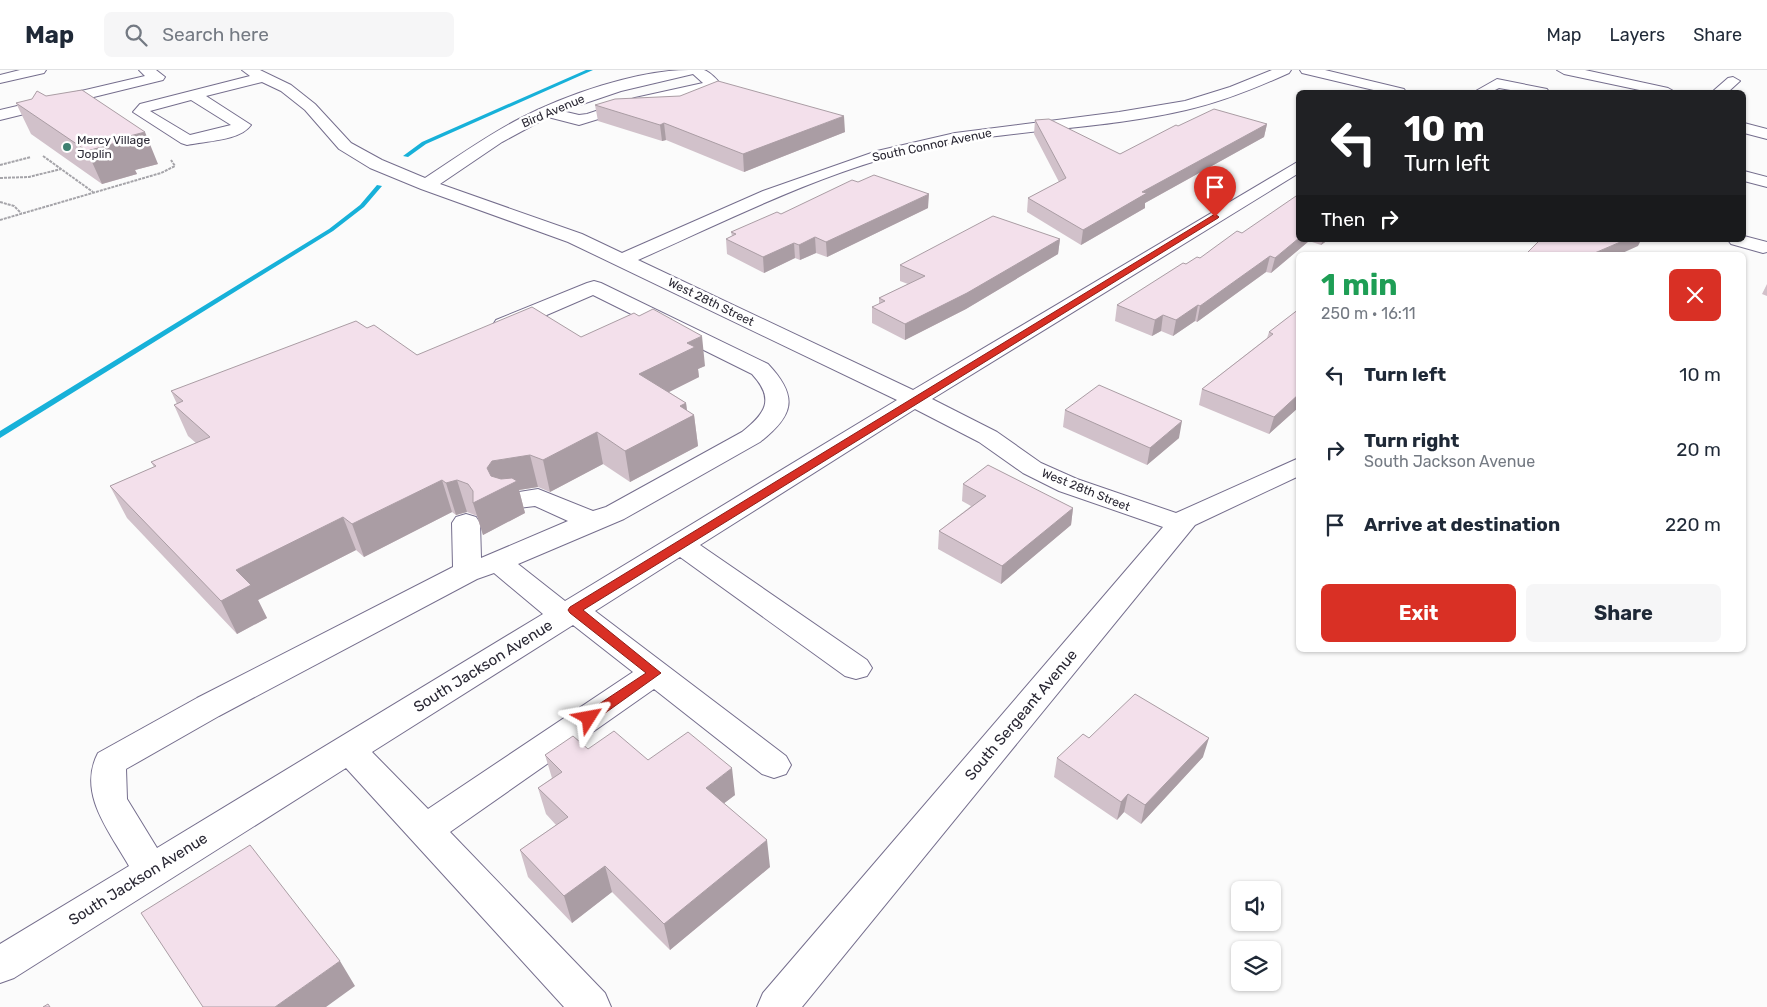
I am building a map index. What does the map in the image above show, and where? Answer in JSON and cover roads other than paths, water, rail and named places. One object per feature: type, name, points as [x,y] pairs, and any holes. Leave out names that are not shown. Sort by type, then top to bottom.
[{"type":"street","points":[[0,79],[39,70]]},
{"type":"street","points":[[0,115],[158,77],[146,70]]},
{"type":"street","points":[[547,112],[579,120],[640,101],[714,85],[695,70]]},
{"type":"street","name":"Bird Avenue","points":[[427,185],[488,144],[547,112],[624,85],[695,70]]},
{"type":"street","name":"South Connor Avenue","points":[[622,260],[832,171],[880,155],[984,132],[1144,113],[1185,106],[1236,91],[1284,70]]},
{"type":"street","points":[[1307,70],[1391,90]]},
{"type":"street","points":[[1564,70],[1641,90],[1658,76]]},
{"type":"street","points":[[193,95],[243,125],[229,132],[187,140],[141,112],[145,107],[193,95],[257,73]]},
{"type":"street","name":"West 28th Street","points":[[257,73],[286,88],[310,107],[345,146],[376,164],[427,185],[575,238],[915,399],[988,438],[1032,468],[1068,485],[1182,524]]},
{"type":"street","points":[[1483,90],[1496,76],[1536,90]]},
{"type":"street","points":[[1722,90],[1733,81]]},
{"type":"street","points":[[1746,129],[1767,134]]},
{"type":"street","name":"South Jackson Avenue","points":[[0,964],[915,399],[1296,168]]},
{"type":"street","points":[[1746,177],[1767,182]]},
{"type":"street","points":[[1746,242],[1765,246]]},
{"type":"street","points":[[1746,255],[1765,246]]},
{"type":"street","points":[[151,871],[110,801],[108,781],[110,762],[200,712],[467,572],[499,563],[592,521],[615,513],[751,437],[770,422],[778,402],[773,383],[760,369],[594,287],[483,334]]},
{"type":"street","points":[[615,323],[692,293]]},
{"type":"street","name":"South Sergeant Avenue","points":[[777,1007],[1185,519],[1296,467]]},
{"type":"street","points":[[510,502],[538,497],[592,521]]},
{"type":"street","points":[[466,523],[467,572]]},
{"type":"street","points":[[680,544],[856,668]]},
{"type":"street","points":[[499,563],[655,673],[774,765]]},
{"type":"street","points":[[425,830],[655,673]]},
{"type":"street","points":[[349,749],[591,1007]]},
{"type":"waterway","points":[[406,156],[424,143],[590,70]]},
{"type":"waterway","points":[[0,435],[331,230],[362,206],[379,186]]},
{"type":"place","name":"Mercy Village Joplin","points":[[67,147]]}]
